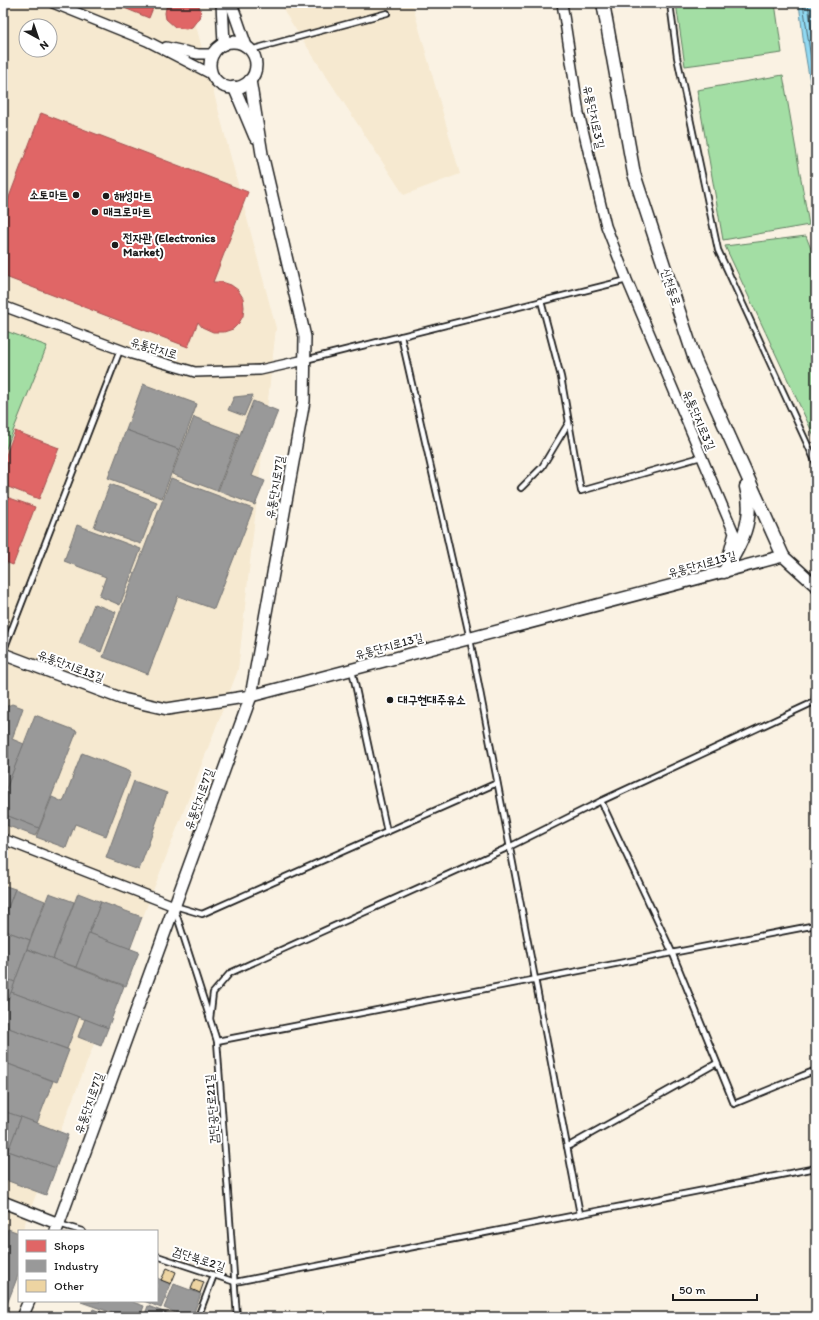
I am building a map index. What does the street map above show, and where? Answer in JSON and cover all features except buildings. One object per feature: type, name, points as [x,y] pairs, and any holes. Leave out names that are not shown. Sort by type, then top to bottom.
[{"type":"main road","name":"신천동로","points":[[603,3],[634,174],[695,360],[783,556]]},
{"type":"main road","points":[[724,572],[737,551],[748,522],[750,501],[736,451]]},
{"type":"street","points":[[53,3],[147,41],[213,75],[222,84],[234,87],[242,85],[250,80],[256,68],[256,60],[248,48],[231,3]]},
{"type":"street","points":[[222,3],[224,44]]},
{"type":"street","name":"유통단지로3길","points":[[562,3],[579,113],[606,226],[627,280],[734,533],[724,572]]},
{"type":"street","points":[[147,41],[198,54],[214,54]]},
{"type":"street","points":[[213,75],[211,66],[214,54],[224,44],[234,42],[248,48]]},
{"type":"street","points":[[250,80],[262,154]]},
{"type":"street","points":[[234,87],[262,154]]},
{"type":"street","name":"유통단지로7길","points":[[58,1227],[251,696],[304,401],[305,360],[305,337],[262,154]]},
{"type":"street","name":"유통단지로","points":[[3,306],[120,350],[195,372],[260,370],[305,360]]},
{"type":"street","points":[[783,556],[816,586]]},
{"type":"street","name":"유통단지로13길","points":[[3,653],[123,699],[167,709],[251,696],[783,556]]},
{"type":"street","points":[[3,839],[174,906]]},
{"type":"street","points":[[3,1202],[58,1227]]},
{"type":"street","points":[[22,1317],[29,1302]]},
{"type":"lane","points":[[670,3],[677,57],[718,250],[816,463]]},
{"type":"lane","points":[[248,48],[387,13]]},
{"type":"lane","points":[[305,360],[627,280]]},
{"type":"lane","points":[[541,301],[561,377],[580,491],[701,457]]},
{"type":"lane","points":[[401,336],[470,639],[580,1214]]},
{"type":"lane","name":"유통단지로13길","points":[[3,653],[120,350]]},
{"type":"lane","points":[[521,488],[542,467],[569,422]]},
{"type":"lane","points":[[352,670],[387,832]]},
{"type":"lane","points":[[210,1019],[213,993],[230,974],[510,847],[601,801],[814,702],[816,694]]},
{"type":"lane","points":[[174,906],[202,914],[497,783]]},
{"type":"lane","points":[[601,801],[672,952],[734,1104],[816,1070]]},
{"type":"lane","name":"검단공단로21길","points":[[174,906],[217,1041],[236,1282],[237,1317]]},
{"type":"lane","points":[[217,1041],[535,978],[816,925]]},
{"type":"lane","points":[[567,1147],[717,1064]]},
{"type":"lane","points":[[236,1282],[816,1168]]},
{"type":"lane","points":[[58,1227],[76,1230]]},
{"type":"lane","name":"검단북로2길","points":[[158,1256],[236,1282]]},
{"type":"lane","points":[[198,1317],[214,1275]]},
{"type":"shaded area","points":[[3,3],[190,3],[276,328],[238,670],[22,1230],[18,1230],[18,1243],[3,1281]]},
{"type":"shaded area","points":[[283,3],[412,3],[460,174],[404,195],[285,13]]},
{"type":"green space","points":[[676,3],[775,3],[782,53],[685,66]]},
{"type":"green space","points":[[783,75],[809,225],[723,240],[697,90]]},
{"type":"green space","points":[[806,236],[816,262],[816,440],[725,246]]},
{"type":"green space","points":[[3,330],[47,346],[3,456]]},
{"type":"water","points":[[799,3],[816,3],[816,118],[804,46]]},
{"type":"place","name":"소토마트","points":[[76,195]]},
{"type":"place","name":"해성마트","points":[[106,196]]},
{"type":"place","name":"매크로마트","points":[[95,212]]},
{"type":"place","name":"전자관 (Electronics Market)","points":[[115,245]]},
{"type":"place","name":"대구현대주유소","points":[[390,700]]}]
